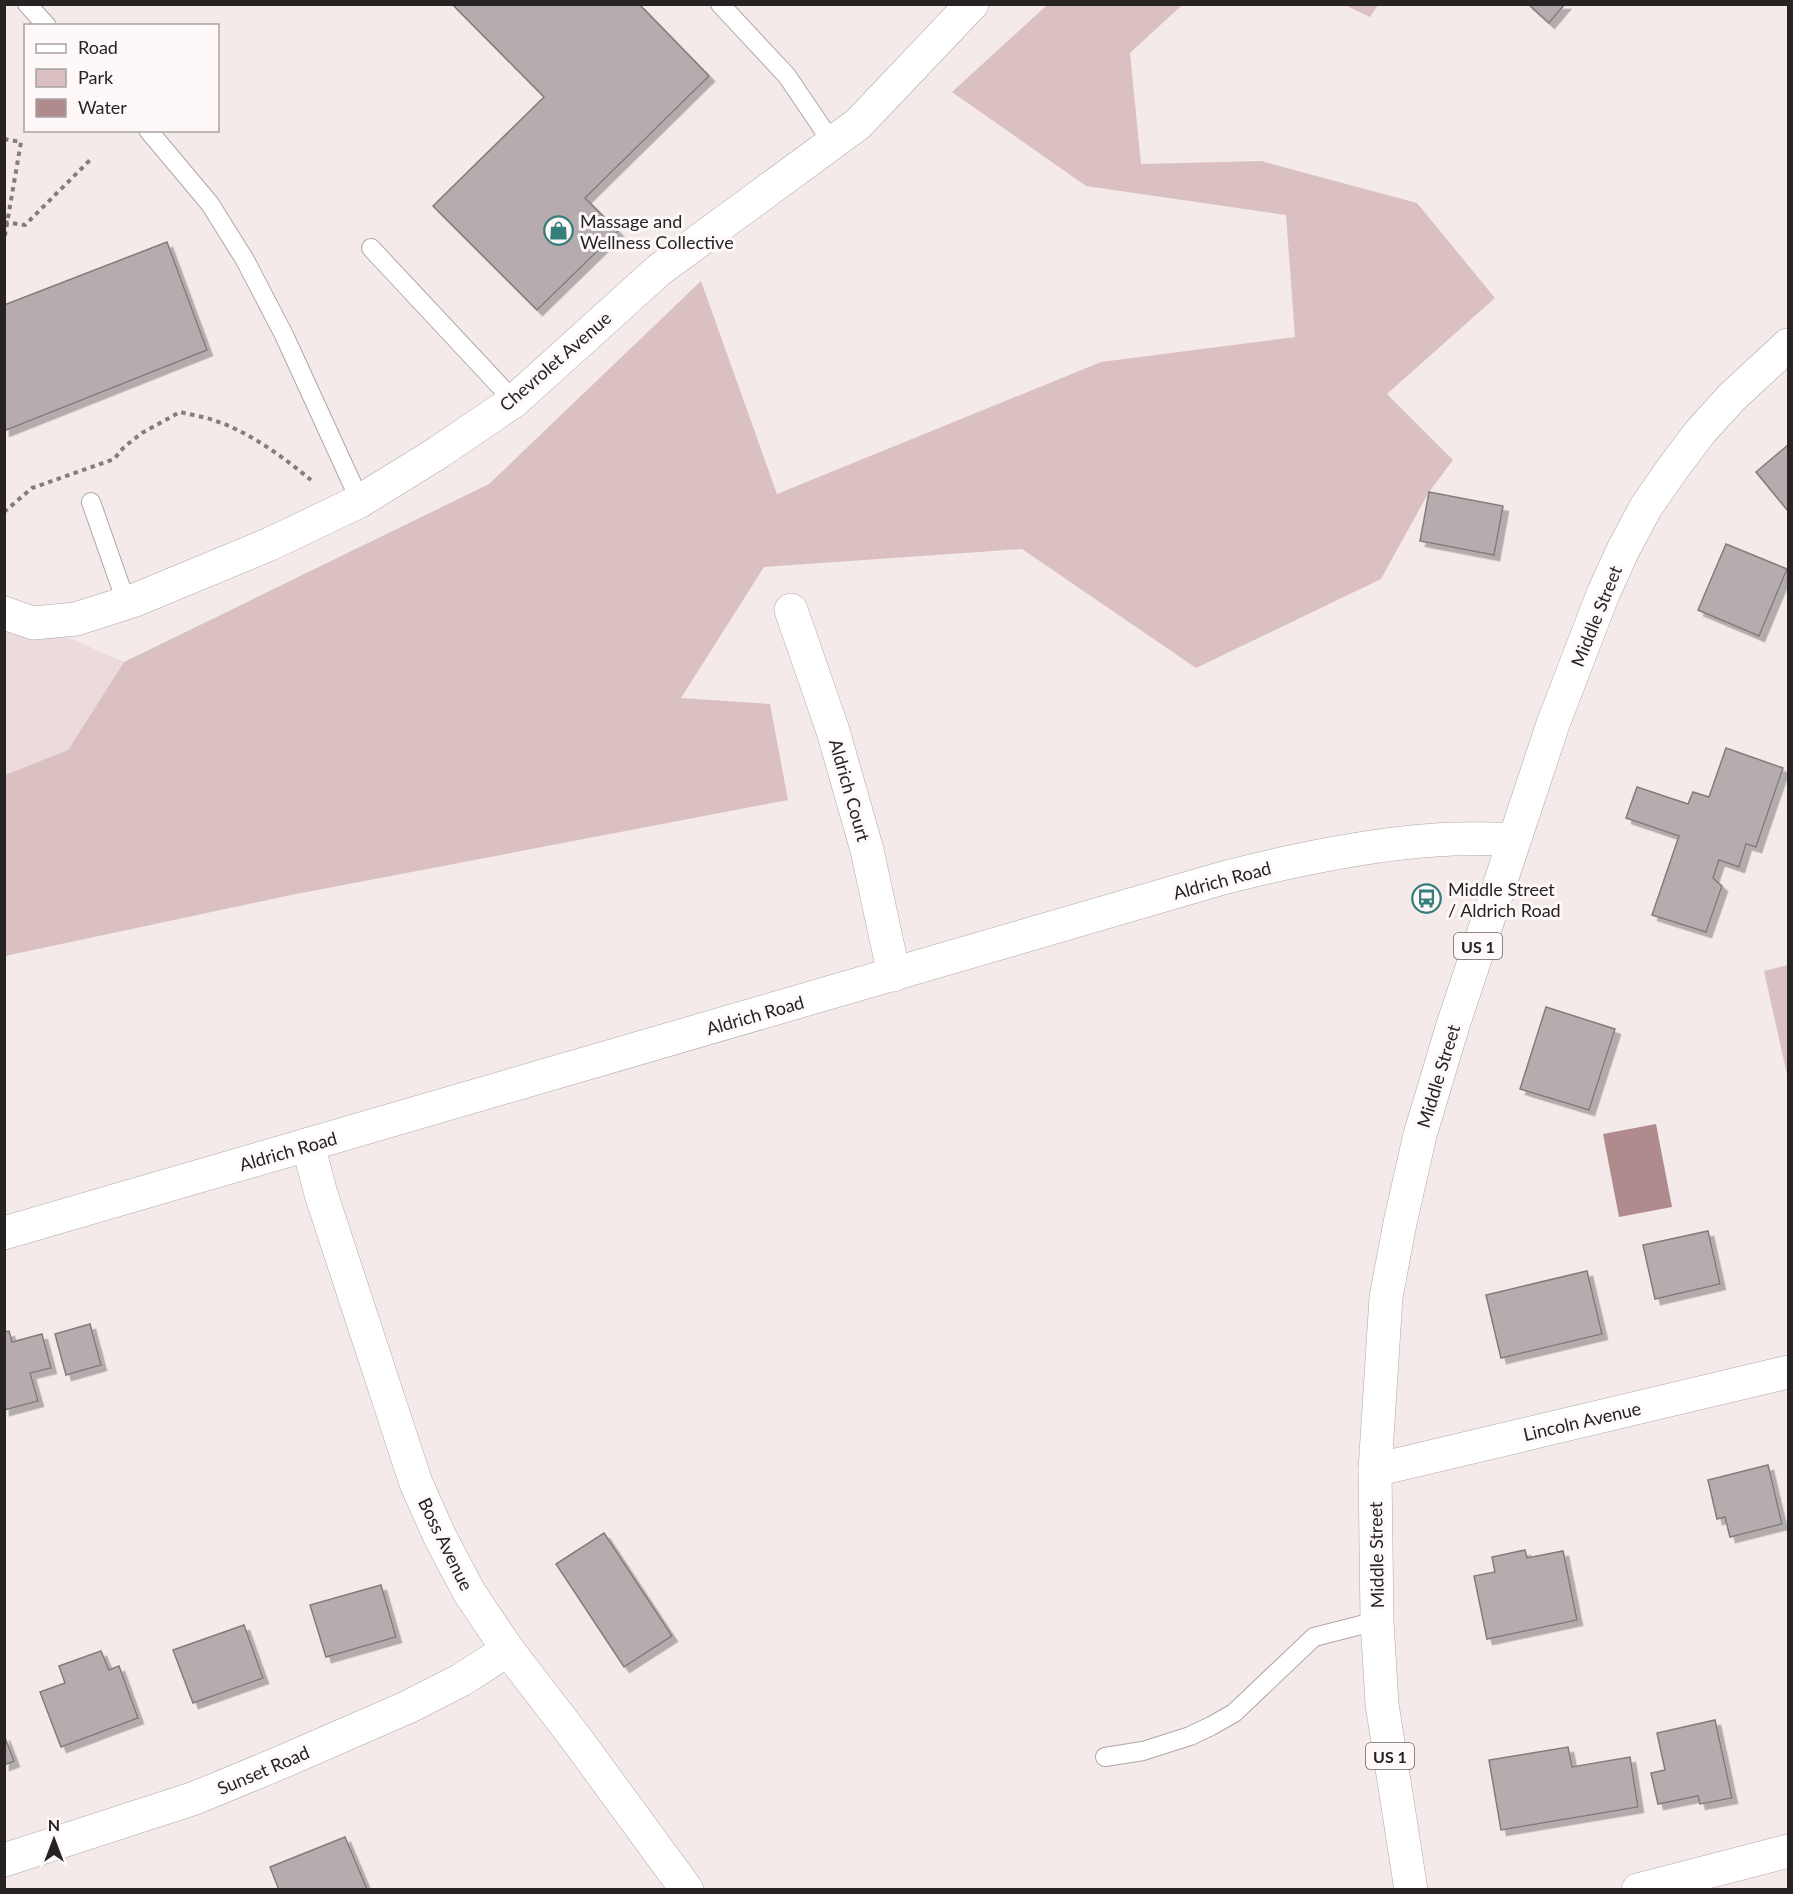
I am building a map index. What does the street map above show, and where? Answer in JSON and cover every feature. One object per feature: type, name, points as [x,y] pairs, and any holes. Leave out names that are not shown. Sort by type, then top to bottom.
[{"type":"street","name":"Chevrolet Avenue","points":[[4,613],[33,623],[76,619],[126,602],[270,544],[360,501],[439,452],[514,401],[659,270],[858,124],[972,4]]},
{"type":"street","name":"Middle Street","points":[[1411,1890],[1382,1704],[1377,1621],[1375,1470],[1386,1298],[1420,1135],[1513,839],[1553,724],[1603,594],[1623,549],[1646,507],[1672,468],[1701,431],[1732,397],[1788,345]]},
{"type":"street","name":"Aldrich Court","points":[[791,610],[833,731],[867,850],[894,975]]},
{"type":"street","name":"Aldrich Road","points":[[4,1233],[1223,878],[1335,852],[1388,844],[1438,839],[1513,839]]},
{"type":"street","name":"Boss Avenue","points":[[308,1145],[321,1194],[416,1483],[440,1537],[469,1592],[508,1650],[687,1890]]},
{"type":"street","name":"Lincoln Avenue","points":[[1375,1470],[1788,1372]]},
{"type":"street","name":"Sunset Road","points":[[4,1860],[195,1798],[282,1762],[408,1707],[461,1680],[508,1650]]},
{"type":"street","points":[[1638,1890],[1788,1851]]},
{"type":"lane","points":[[27,4],[45,24]]},
{"type":"lane","points":[[720,4],[787,76],[833,144]]},
{"type":"lane","points":[[150,132],[210,204],[245,260],[284,335],[360,501]]},
{"type":"lane","points":[[371,248],[514,401]]},
{"type":"lane","points":[[91,502],[126,602]]},
{"type":"lane","points":[[1105,1757],[1143,1751],[1190,1736],[1211,1726],[1234,1713],[1314,1637],[1377,1621]]},
{"type":"path","points":[[4,140],[21,142],[4,240]]},
{"type":"path","points":[[6,222],[26,225],[92,158]]},
{"type":"path","points":[[4,512],[32,488],[114,459],[124,447],[142,433],[180,412],[217,421],[251,438],[287,460],[311,480]]},
{"type":"shaded area","points":[[5,610],[124,662],[68,750],[5,775]]},
{"type":"green space","points":[[1047,5],[1182,5],[1130,53],[1141,164],[1261,161],[1417,203],[1495,298],[1387,394],[1453,460],[1429,492],[1381,579],[1196,668],[1022,549],[764,567],[681,698],[770,704],[788,800],[291,895],[5,956],[5,775],[68,750],[124,662],[489,484],[701,281],[777,494],[1101,362],[1295,337],[1286,215],[1086,186],[952,92]]},
{"type":"green space","points":[[1345,5],[1378,5],[1370,17]]},
{"type":"green space","points":[[1788,965],[1788,1079],[1764,971]]},
{"type":"water","points":[[1656,1124],[1672,1207],[1619,1217],[1603,1134]]},
{"type":"building","points":[[452,4],[639,4],[709,76],[585,198],[618,231],[537,310],[433,206],[544,97]]},
{"type":"building","points":[[1528,4],[1565,4],[1549,23]]},
{"type":"building","points":[[167,242],[207,350],[4,431],[4,305]]},
{"type":"building","points":[[1788,445],[1788,511],[1756,472]]},
{"type":"building","points":[[1429,492],[1503,506],[1494,555],[1420,541]]},
{"type":"building","points":[[1726,544],[1787,569],[1759,636],[1698,610]]},
{"type":"building","points":[[1726,748],[1783,768],[1756,847],[1746,844],[1739,867],[1719,860],[1713,878],[1722,886],[1706,932],[1652,915],[1679,836],[1626,818],[1637,787],[1688,804],[1693,792],[1709,797]]},
{"type":"building","points":[[1546,1007],[1615,1029],[1589,1110],[1520,1089]]},
{"type":"building","points":[[1708,1231],[1720,1284],[1655,1299],[1643,1245]]},
{"type":"building","points":[[1587,1271],[1602,1334],[1501,1358],[1486,1295]]},
{"type":"building","points":[[90,1324],[101,1365],[66,1375],[55,1334]]},
{"type":"building","points":[[9,1331],[12,1342],[42,1334],[51,1368],[30,1373],[38,1401],[4,1410],[4,1332]]},
{"type":"building","points":[[1768,1465],[1782,1524],[1730,1537],[1725,1517],[1717,1519],[1708,1480]]},
{"type":"building","points":[[604,1533],[672,1636],[624,1667],[556,1564]]},
{"type":"building","points":[[1525,1550],[1527,1558],[1563,1551],[1577,1620],[1487,1639],[1474,1576],[1495,1572],[1492,1557]]},
{"type":"building","points":[[381,1585],[396,1637],[326,1657],[310,1605]]},
{"type":"building","points":[[244,1625],[263,1678],[193,1703],[173,1650]]},
{"type":"building","points":[[101,1651],[109,1670],[119,1666],[138,1718],[61,1747],[40,1692],[65,1683],[59,1666]]},
{"type":"building","points":[[1715,1720],[1732,1798],[1700,1804],[1698,1796],[1658,1804],[1651,1773],[1665,1770],[1657,1733]]},
{"type":"building","points":[[4,1735],[14,1761],[4,1765]]},
{"type":"building","points":[[1568,1747],[1572,1767],[1630,1757],[1638,1807],[1501,1830],[1489,1760]]},
{"type":"building","points":[[345,1837],[367,1889],[279,1890],[270,1867]]},
{"type":"place","name":"Massage and Wellness Collective","points":[[559,231]]},
{"type":"place","name":"Middle Street / Aldrich Road","points":[[1427,899]]}]
